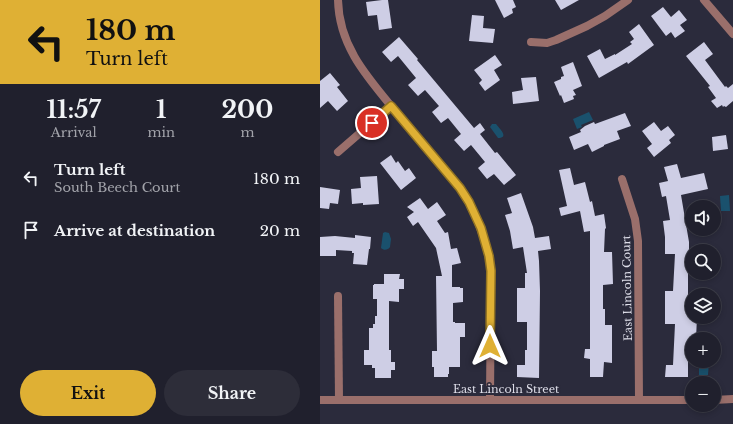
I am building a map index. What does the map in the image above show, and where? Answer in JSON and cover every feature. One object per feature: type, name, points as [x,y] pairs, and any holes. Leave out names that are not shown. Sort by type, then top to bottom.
[{"type":"street","points":[[338,0],[339,15],[342,27],[350,49],[356,60],[391,106],[460,188],[469,202],[481,228],[489,256],[491,271],[490,400]]},
{"type":"street","points":[[531,42],[547,43],[556,40],[605,16],[628,0]]},
{"type":"street","points":[[704,0],[733,34]]},
{"type":"street","points":[[338,152],[391,106]]},
{"type":"street","name":"East Lincoln Court","points":[[622,179],[635,219],[638,241],[639,400]]},
{"type":"street","points":[[338,296],[339,400]]},
{"type":"street","points":[[721,400],[733,399]]},
{"type":"street","name":"East Lincoln Street","points":[[320,400],[685,400]]},
{"type":"water","points":[[589,112],[593,120],[581,125],[582,127],[577,129],[573,119]]},
{"type":"water","points":[[492,124],[496,124],[503,132],[503,136],[501,138],[498,138],[490,127]]},
{"type":"water","points":[[729,195],[730,211],[721,211],[720,196]]},
{"type":"water","points":[[383,233],[389,233],[391,239],[390,247],[385,250],[381,248]]},
{"type":"water","points":[[699,368],[708,368],[708,375],[699,375]]},
{"type":"building","points":[[388,0],[392,28],[379,30],[377,15],[368,16],[366,2]]},
{"type":"building","points":[[495,0],[513,0],[516,7],[512,9],[513,13],[504,18]]},
{"type":"building","points":[[555,0],[579,0],[561,10]]},
{"type":"building","points":[[663,7],[671,17],[679,10],[687,20],[680,25],[685,31],[675,38],[671,32],[666,36],[651,16]]},
{"type":"building","points":[[472,15],[484,16],[483,28],[495,29],[493,43],[469,41]]},
{"type":"building","points":[[639,24],[654,45],[628,64],[627,62],[599,78],[587,56],[600,49],[605,59],[615,55],[632,44],[630,42],[634,39],[629,32]]},
{"type":"building","points":[[399,37],[474,128],[480,123],[485,130],[480,134],[495,153],[497,152],[516,175],[504,185],[494,174],[487,179],[478,168],[485,162],[471,145],[464,151],[454,140],[461,134],[448,118],[441,123],[432,112],[439,106],[425,90],[418,96],[408,85],[416,78],[398,56],[391,62],[382,52]]},
{"type":"building","points":[[704,42],[713,54],[705,60],[725,87],[726,86],[728,88],[733,84],[733,101],[726,107],[723,107],[722,105],[717,108],[711,101],[716,98],[708,87],[710,86],[686,56]]},
{"type":"building","points":[[495,55],[502,65],[494,70],[500,80],[485,91],[479,83],[482,80],[474,70]]},
{"type":"building","points":[[573,62],[582,86],[573,90],[576,95],[573,96],[574,99],[564,103],[554,82],[564,76],[561,67]]},
{"type":"building","points":[[330,73],[340,85],[337,87],[348,101],[337,111],[328,101],[320,108],[320,81]]},
{"type":"building","points":[[536,77],[539,101],[513,104],[512,92],[523,90],[521,78]]},
{"type":"building","points":[[625,113],[631,126],[617,131],[620,139],[604,145],[592,152],[588,144],[574,150],[569,137],[581,132],[580,130],[585,126],[594,122],[595,124]]},
{"type":"building","points":[[654,122],[661,131],[668,126],[675,135],[669,140],[671,143],[654,157],[647,148],[652,144],[642,131]]},
{"type":"building","points":[[726,135],[728,149],[713,151],[712,137]]},
{"type":"building","points":[[391,155],[396,163],[398,161],[405,171],[409,168],[416,178],[401,190],[380,163]]},
{"type":"building","points":[[677,164],[681,178],[704,173],[708,189],[681,195],[685,218],[685,236],[688,236],[689,242],[689,244],[685,244],[685,280],[688,280],[688,288],[685,288],[685,324],[697,324],[696,332],[685,332],[685,368],[688,368],[688,376],[685,377],[665,377],[666,365],[673,365],[675,324],[665,324],[665,291],[673,291],[675,254],[665,254],[663,221],[670,220],[666,196],[662,197],[659,183],[668,181],[664,167]]},
{"type":"building","points":[[570,168],[574,185],[585,182],[590,202],[592,201],[595,216],[604,214],[606,228],[604,252],[612,252],[613,284],[603,285],[603,309],[605,309],[605,325],[612,325],[612,363],[604,362],[603,377],[590,377],[590,359],[584,358],[585,349],[590,349],[590,231],[584,232],[580,211],[561,216],[559,208],[567,206],[559,170]]},
{"type":"building","points":[[377,176],[379,204],[352,204],[351,189],[361,188],[360,177]]},
{"type":"building","points":[[320,187],[340,190],[338,204],[330,203],[329,209],[320,208]]},
{"type":"building","points":[[521,193],[533,227],[535,238],[549,236],[551,249],[538,251],[540,291],[539,378],[517,377],[517,365],[525,365],[525,350],[527,350],[527,322],[517,322],[517,288],[525,288],[525,273],[527,273],[523,247],[513,249],[510,231],[505,215],[512,213],[507,198]]},
{"type":"building","points":[[420,198],[428,209],[437,202],[446,215],[437,221],[445,233],[448,232],[451,249],[457,248],[461,263],[452,265],[452,287],[463,288],[463,302],[453,303],[453,322],[465,323],[465,337],[460,337],[460,367],[449,367],[448,377],[434,377],[434,367],[432,367],[432,351],[437,351],[436,276],[442,276],[436,248],[418,222],[413,226],[407,217],[414,212],[407,207]]},
{"type":"building","points":[[355,235],[371,237],[367,265],[353,264],[354,253],[352,253],[352,251],[336,250],[336,256],[320,256],[320,237],[335,236],[355,238]]},
{"type":"building","points":[[384,274],[400,274],[399,279],[404,279],[404,289],[399,289],[399,302],[389,301],[389,350],[391,350],[391,362],[395,362],[395,370],[391,370],[391,378],[375,378],[375,368],[372,368],[372,365],[364,365],[364,350],[369,350],[369,328],[373,328],[373,324],[375,324],[375,316],[377,316],[377,299],[373,299],[373,285],[384,284]]},
{"type":"route","points":[[372,123],[391,106],[460,188],[469,202],[481,228],[489,256],[491,271],[490,346]]}]
